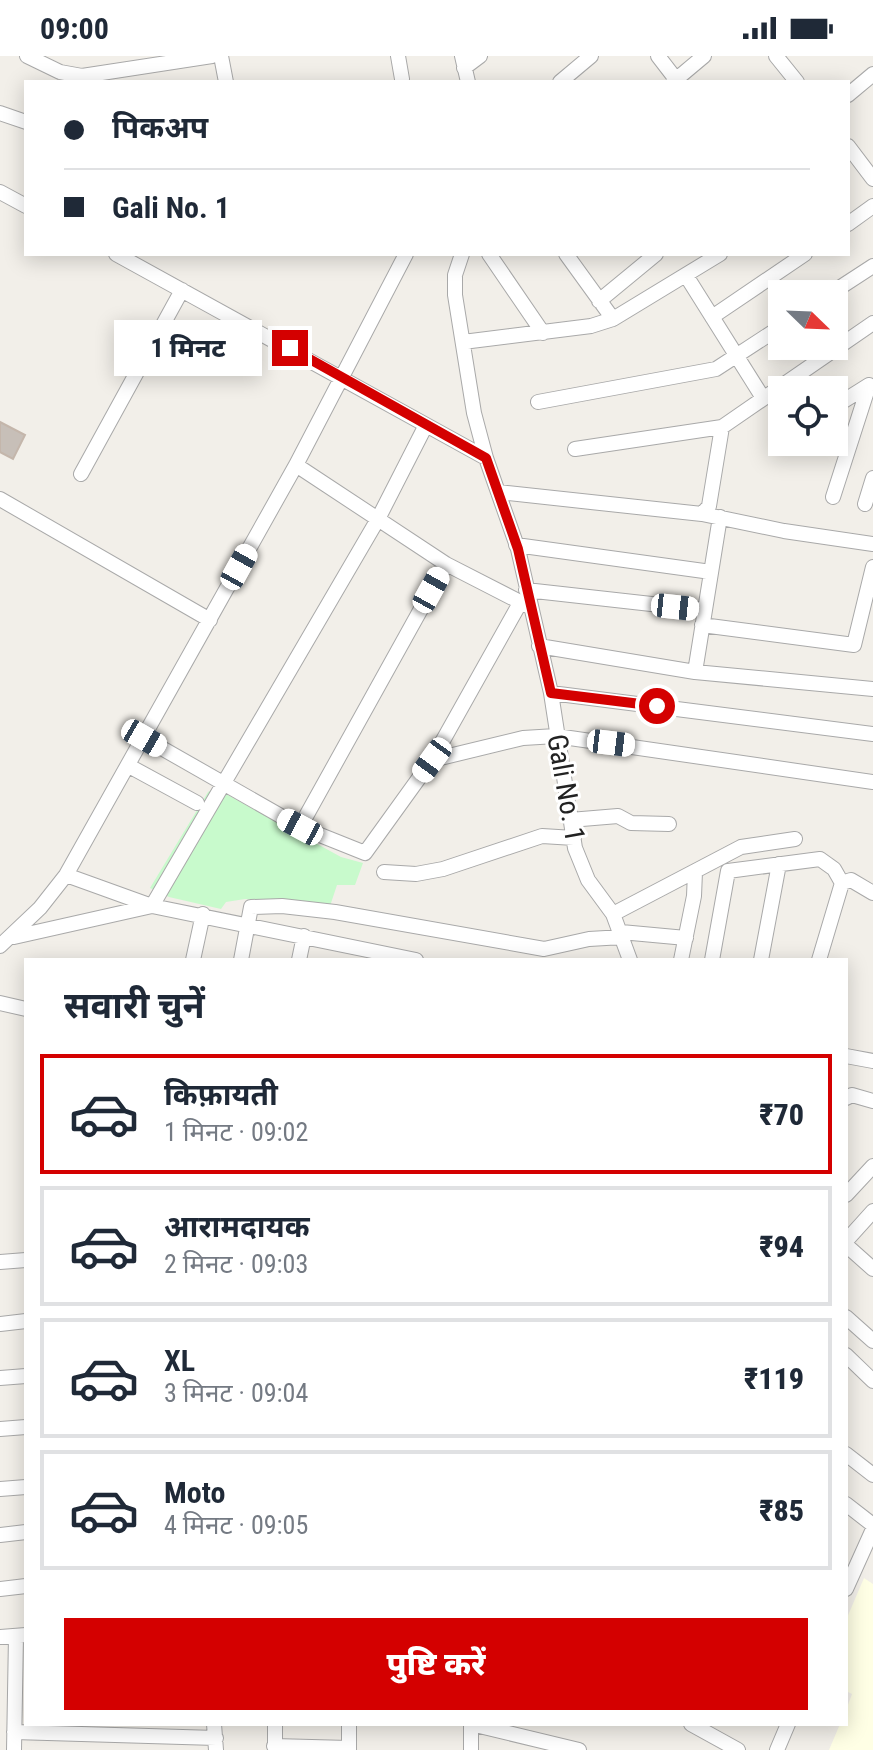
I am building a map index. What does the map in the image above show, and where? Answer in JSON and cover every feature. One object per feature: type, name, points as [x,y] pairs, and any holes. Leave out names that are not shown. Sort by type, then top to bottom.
[{"type":"street","points":[[27,56],[60,72],[82,76],[212,56]]},
{"type":"street","points":[[221,56],[226,80]]},
{"type":"street","points":[[398,56],[398,80]]},
{"type":"street","points":[[465,69],[480,56]]},
{"type":"street","points":[[562,80],[591,56]]},
{"type":"street","points":[[658,56],[674,80]]},
{"type":"street","points":[[676,80],[704,56]]},
{"type":"street","points":[[776,56],[795,80]]},
{"type":"street","points":[[850,93],[873,74]]},
{"type":"street","points":[[0,113],[24,121]]},
{"type":"street","points":[[850,149],[873,179]]},
{"type":"street","points":[[850,170],[862,165]]},
{"type":"street","points":[[0,192],[24,205]]},
{"type":"street","points":[[850,223],[873,206]]},
{"type":"street","points":[[120,256],[182,290],[349,367],[426,425],[486,458]]},
{"type":"street","points":[[6,942],[66,875],[296,465],[405,256]]},
{"type":"street","name":"Gali No. 1","points":[[462,256],[455,295],[474,413],[516,545],[525,600],[551,693],[574,838],[581,866],[613,914],[629,958]]},
{"type":"street","points":[[490,256],[543,333]]},
{"type":"street","points":[[567,256],[613,319]]},
{"type":"street","points":[[599,301],[654,256]]},
{"type":"street","points":[[463,342],[543,333],[613,319],[717,256]]},
{"type":"street","points":[[712,317],[802,256]]},
{"type":"street","points":[[848,282],[873,266]]},
{"type":"street","points":[[687,277],[763,398]]},
{"type":"street","points":[[81,474],[182,290]]},
{"type":"street","points":[[575,449],[722,427],[873,323]]},
{"type":"street","points":[[538,402],[716,369],[768,336]]},
{"type":"street","points":[[848,398],[871,384]]},
{"type":"street","points":[[833,497],[871,384]]},
{"type":"street","points":[[6,942],[152,906],[378,519],[426,425]]},
{"type":"street","points":[[702,514],[709,506],[722,427]]},
{"type":"street","points":[[296,465],[446,564],[525,600],[704,617],[854,645],[873,567]]},
{"type":"street","points":[[865,504],[873,478]]},
{"type":"street","points":[[498,492],[702,514],[784,531],[873,544]]},
{"type":"street","points":[[0,499],[210,620]]},
{"type":"street","points":[[695,672],[720,517]]},
{"type":"street","points":[[516,545],[711,572]]},
{"type":"street","points":[[300,827],[446,564]]},
{"type":"street","points":[[144,738],[300,827],[365,853],[432,760],[525,600]]},
{"type":"street","points":[[539,646],[695,672],[873,689]]},
{"type":"street","points":[[551,693],[873,734]]},
{"type":"street","points":[[432,760],[523,738],[556,736],[873,782]]},
{"type":"street","points":[[129,766],[197,803]]},
{"type":"street","points":[[570,820],[618,816],[631,823],[669,824]]},
{"type":"street","points":[[384,872],[416,874],[443,869],[520,840],[542,836],[574,838]]},
{"type":"street","points":[[613,914],[741,847],[795,839]]},
{"type":"street","points":[[712,958],[728,871],[820,859],[834,869],[842,883],[820,958]]},
{"type":"street","points":[[761,958],[779,864]]},
{"type":"street","points":[[681,958],[695,872]]},
{"type":"street","points":[[66,875],[152,906],[407,958]]},
{"type":"street","points":[[842,883],[851,880],[873,893]]},
{"type":"street","points":[[241,958],[251,907],[282,906],[540,954],[589,939],[622,935],[686,938]]},
{"type":"street","points":[[193,958],[203,914]]},
{"type":"street","points":[[299,958],[304,936]]},
{"type":"street","points":[[0,1003],[24,1009]]},
{"type":"street","points":[[848,1056],[873,1061]]},
{"type":"street","points":[[848,1097],[852,1095],[873,1101]]},
{"type":"street","points":[[848,1193],[873,1166]]},
{"type":"street","points":[[848,1241],[873,1211]]},
{"type":"street","points":[[848,1245],[873,1269]]},
{"type":"street","points":[[0,1262],[24,1260]]},
{"type":"street","points":[[848,1319],[873,1341]]},
{"type":"street","points":[[0,1324],[24,1321]]},
{"type":"street","points":[[848,1357],[873,1381]]},
{"type":"street","points":[[0,1378],[24,1376]]},
{"type":"street","points":[[0,1429],[24,1427]]},
{"type":"street","points":[[848,1456],[873,1475]]},
{"type":"street","points":[[0,1489],[24,1487]]},
{"type":"street","points":[[848,1506],[873,1527],[849,1572]]},
{"type":"street","points":[[0,1535],[24,1532]]},
{"type":"street","points":[[0,1589],[24,1586]]},
{"type":"street","points":[[0,1637],[21,1635],[14,1750]]},
{"type":"street","points":[[275,1726],[274,1748],[349,1749],[349,1726]]},
{"type":"street","points":[[471,1726],[471,1750]]},
{"type":"street","points":[[479,1726],[579,1750]]},
{"type":"street","points":[[695,1726],[738,1750]]},
{"type":"street","points":[[777,1750],[787,1726]]},
{"type":"street","points":[[14,1732],[215,1737]]},
{"type":"shaded area","points":[[864,1578],[873,1584],[873,1750],[829,1750],[839,1726],[848,1726],[848,1705],[852,1694],[848,1692],[848,1615]]},
{"type":"green space","points":[[215,788],[341,857],[363,863],[355,885],[337,885],[330,906],[245,899],[226,902],[221,909],[169,897],[150,888],[208,792]]},
{"type":"building","points":[[0,422],[25,435],[13,459],[0,452]]},
{"type":"route","points":[[290,348],[486,458],[518,549],[551,693],[657,706]]}]
